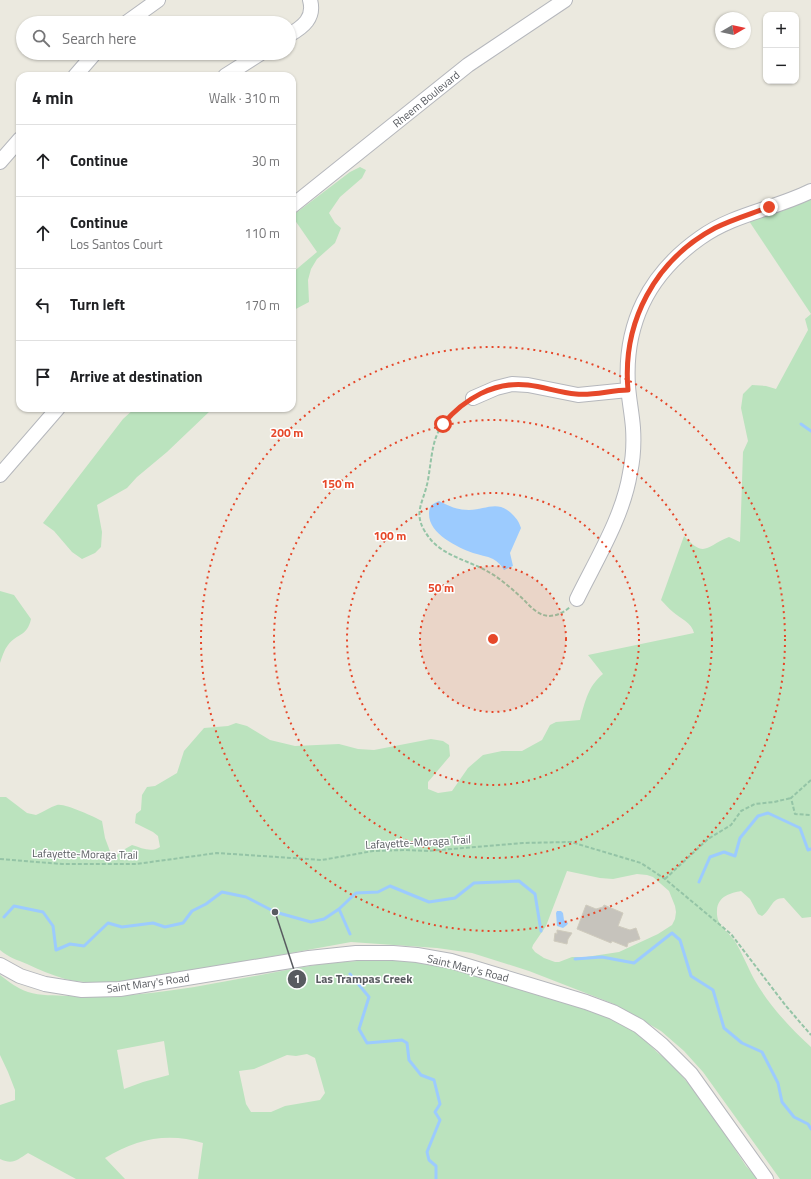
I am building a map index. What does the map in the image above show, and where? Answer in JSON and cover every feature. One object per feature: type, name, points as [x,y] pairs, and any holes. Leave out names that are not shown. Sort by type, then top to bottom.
[{"type":"street","points":[[136,16],[158,0]]},
{"type":"street","points":[[296,30],[303,26],[308,20],[311,10],[310,0]]},
{"type":"street","name":"Rheem Boulevard","points":[[296,203],[468,65],[566,0]]},
{"type":"street","points":[[78,72],[89,60]]},
{"type":"street","points":[[231,72],[250,60]]},
{"type":"street","points":[[0,162],[16,144]]},
{"type":"street","points":[[577,599],[607,538],[626,491],[630,475],[634,442],[628,390],[629,350],[631,338],[642,304],[653,284],[675,258],[702,236],[736,218],[811,191]]},
{"type":"street","points":[[473,398],[496,388],[512,384],[528,385],[578,395],[628,390]]},
{"type":"street","points":[[0,475],[55,412]]},
{"type":"street","name":"Saint Mary's Road","points":[[0,964],[20,976],[45,984],[82,990],[120,989],[309,958],[356,953],[393,953],[417,955],[451,961],[586,1002],[613,1012],[639,1026],[662,1045],[691,1074],[766,1179]]},
{"type":"path","points":[[473,398],[451,414],[437,434],[431,454],[426,489],[419,507],[419,516],[424,529],[432,541],[442,549],[487,571],[515,592],[539,613],[554,616],[569,608],[577,599]]},
{"type":"path","points":[[665,880],[708,839],[732,825],[741,810],[755,804],[791,798],[811,780]]},
{"type":"path","points":[[791,798],[795,814],[811,815]]},
{"type":"path","name":"Lafayette-Moraga Trail","points":[[0,859],[62,864],[136,864],[217,853],[322,860],[374,851],[428,851],[523,843],[571,842],[641,863],[665,880],[731,934],[786,1006],[811,1035]]},
{"type":"green space","points":[[360,167],[366,170],[362,178],[340,197],[329,213],[335,223],[341,228],[335,243],[317,259],[311,269],[308,280],[309,302],[296,309],[296,270],[317,252],[296,222],[296,213],[350,172]]},
{"type":"green space","points":[[811,191],[811,314],[745,215]]},
{"type":"green space","points":[[811,314],[811,917],[802,918],[784,898],[776,900],[762,916],[758,914],[750,899],[741,891],[729,894],[722,898],[718,905],[717,915],[720,924],[734,940],[754,979],[766,998],[787,1024],[811,1047],[811,1179],[780,1179],[703,1072],[684,1051],[661,1031],[614,1004],[529,971],[472,953],[437,948],[351,942],[142,980],[84,982],[55,976],[6,955],[0,950],[0,797],[6,797],[27,813],[36,815],[54,806],[61,805],[80,811],[102,821],[105,838],[111,854],[117,855],[132,845],[146,849],[157,849],[160,847],[158,836],[135,823],[136,814],[141,810],[142,795],[147,787],[155,786],[177,773],[184,751],[204,728],[228,726],[236,723],[247,726],[270,740],[295,746],[339,744],[358,749],[374,750],[431,739],[443,741],[449,745],[450,756],[428,782],[428,789],[438,793],[452,791],[468,768],[483,755],[502,751],[522,751],[542,740],[550,725],[556,722],[580,720],[590,689],[603,674],[588,655],[694,633],[691,626],[661,600],[684,536],[691,543],[701,549],[710,547],[729,537],[740,542],[743,452],[748,441],[741,408],[743,394],[752,385],[766,386],[776,389],[808,330],[805,319]],"holes":[[[567,871],[600,878],[613,879],[637,874],[653,877],[669,891],[675,906],[675,919],[672,925],[658,934],[619,952],[586,957],[572,957],[559,962],[544,958],[535,952],[532,948],[533,945],[546,926]]]},
{"type":"green space","points":[[131,412],[209,412],[167,452],[137,477],[127,488],[97,505],[102,532],[101,547],[95,553],[82,559],[72,552],[54,531],[43,523],[123,419]]},
{"type":"green space","points":[[0,591],[14,595],[31,619],[27,629],[11,641],[3,654],[0,663]]},
{"type":"green space","points":[[377,960],[418,960],[461,970],[607,1016],[640,1035],[658,1053],[670,1062],[704,1102],[746,1166],[759,1179],[198,1179],[203,1143],[177,1138],[152,1139],[140,1142],[117,1151],[105,1158],[125,1179],[76,1179],[28,1153],[12,1162],[0,1159],[0,1105],[15,1100],[15,1090],[0,1055],[0,975],[17,987],[33,993],[99,997],[161,992],[316,965]],"holes":[[[164,1041],[169,1075],[124,1089],[117,1050]],[[307,1054],[315,1058],[325,1093],[320,1100],[285,1106],[271,1112],[251,1112],[246,1104],[239,1071],[254,1069],[287,1055],[296,1056]]]},
{"type":"water","points":[[439,501],[465,510],[475,510],[497,506],[508,510],[518,521],[521,528],[510,553],[513,566],[504,570],[493,559],[459,547],[439,534],[430,521],[429,514],[431,506]]},
{"type":"water","points":[[557,911],[561,911],[563,913],[564,920],[568,923],[563,928],[557,926]]},
{"type":"building","points":[[586,905],[596,909],[603,907],[604,905],[623,913],[618,926],[630,930],[636,928],[640,939],[628,943],[627,947],[612,941],[611,943],[577,929]]},
{"type":"building","points":[[557,930],[572,933],[567,944],[554,941]]},
{"type":"waterway","points":[[801,424],[811,431]]},
{"type":"waterway","points":[[699,882],[710,857],[724,852],[735,856],[740,838],[758,816],[768,813],[800,828],[808,850],[811,849]]},
{"type":"waterway","points":[[4,917],[14,906],[43,912],[53,926],[56,950],[70,944],[84,946],[108,923],[122,927],[153,923],[165,927],[183,923],[192,911],[206,904],[222,892],[246,897],[275,912],[311,922],[324,919],[339,909],[356,893],[378,892],[390,886],[429,902],[455,898],[474,883],[519,881],[535,894],[541,931]]},
{"type":"waterway","points":[[339,909],[350,934]]},
{"type":"waterway","points":[[575,959],[602,957],[634,963],[672,933],[680,940],[691,976],[713,990],[724,1028],[742,1043],[762,1052],[778,1083],[782,1102],[794,1117],[808,1124],[811,1129]]},
{"type":"waterway","points":[[350,974],[369,997],[359,1029],[367,1043],[402,1040],[407,1043],[409,1060],[421,1075],[434,1080],[440,1104],[435,1112],[440,1120],[427,1152],[429,1160],[436,1166],[436,1179]]},
{"type":"place","name":"Las Trampas Creek","points":[[275,912]]},
{"type":"route","points":[[443,424],[451,414],[473,398],[488,390],[512,384],[528,385],[578,395],[628,390],[629,350],[631,338],[642,304],[653,284],[683,250],[702,236],[736,218],[769,207]]}]
